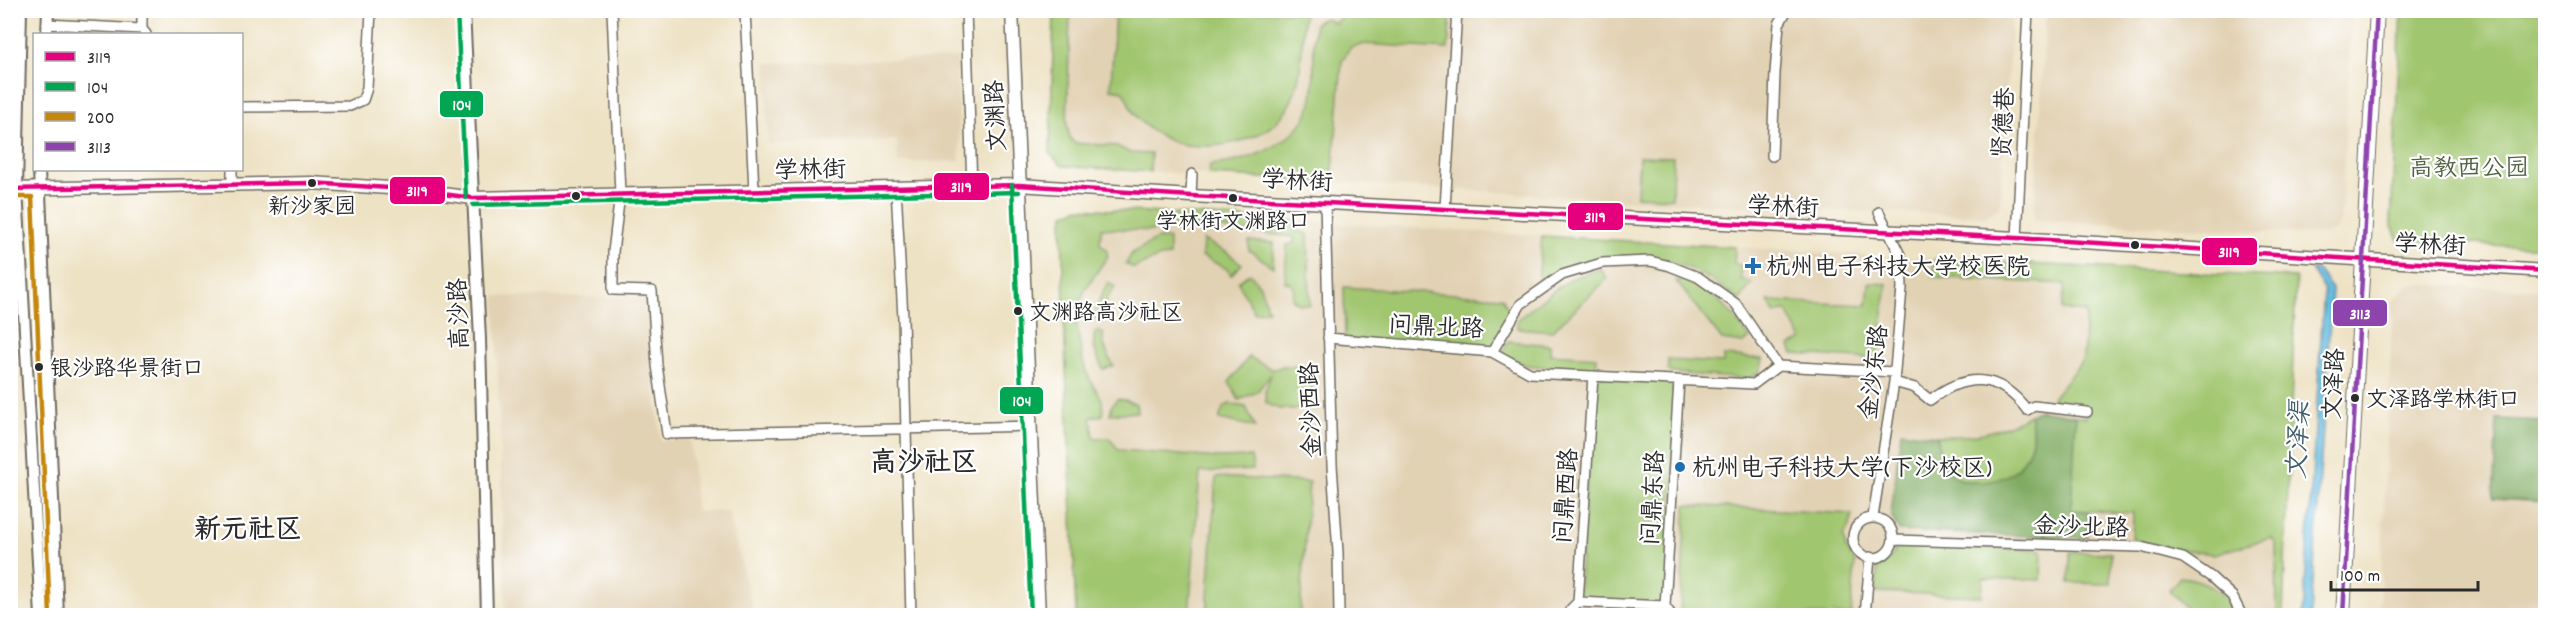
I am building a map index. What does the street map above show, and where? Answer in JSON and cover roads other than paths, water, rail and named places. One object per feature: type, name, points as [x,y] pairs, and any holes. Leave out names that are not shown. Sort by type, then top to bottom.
[{"type":"main road","name":"文渊路","points":[[1012,10],[1039,615]]},
{"type":"main road","name":"文泽路","points":[[2343,615],[2377,10]]},
{"type":"main road","name":"学林街","points":[[14,189],[232,184],[356,185],[473,198],[1019,185],[1191,196],[2017,238],[2546,271]]},
{"type":"street","points":[[21,10],[14,189],[41,615]]},
{"type":"street","points":[[48,10],[47,29],[144,32],[142,10]]},
{"type":"street","points":[[243,106],[350,106],[363,100],[367,88],[370,10]]},
{"type":"street","name":"高沙路","points":[[464,10],[480,339],[487,615]]},
{"type":"street","points":[[612,10],[620,194],[613,252],[613,290],[652,291],[657,365],[667,434],[1031,426]]},
{"type":"street","points":[[745,10],[754,190]]},
{"type":"street","points":[[966,10],[972,187]]},
{"type":"street","points":[[1445,208],[1456,10]]},
{"type":"street","points":[[1773,156],[1774,73],[1779,24],[1787,10]]},
{"type":"street","name":"贤德巷","points":[[2017,238],[2028,10]]},
{"type":"street","points":[[39,171],[58,615]]},
{"type":"street","points":[[232,171],[232,184]]},
{"type":"street","points":[[1191,196],[1192,174]]},
{"type":"street","points":[[896,188],[902,279],[911,615]]},
{"type":"street","name":"金沙西路","points":[[1325,203],[1339,615]]},
{"type":"street","name":"金沙东路","points":[[1873,517],[1894,377],[1902,288],[1901,257],[1879,212]]},
{"type":"street","name":"问鼎北路","points":[[1328,338],[1492,352],[1521,304],[1562,275],[1602,263],[1650,261],[1670,266],[1698,278],[1736,304],[1778,366]]},
{"type":"street","points":[[1492,352],[1530,373],[1754,384],[1778,366],[1894,377],[1915,388],[1930,400],[1956,382],[1990,382],[2010,392],[2027,410],[2034,406],[2087,412]]},
{"type":"street","name":"问鼎西路","points":[[1570,615],[1570,610],[1578,602],[1593,376]]},
{"type":"street","name":"问鼎东路","points":[[1665,606],[1679,381]]},
{"type":"street","points":[[1873,517],[1879,518],[1890,526],[1893,540],[1887,552],[1881,556],[1870,557],[1857,550],[1852,538],[1853,532],[1861,521],[1873,517]]},
{"type":"street","name":"金沙北路","points":[[1893,540],[2141,547],[2183,558],[2211,577],[2232,596],[2242,615]]},
{"type":"street","points":[[1865,615],[1870,557]]},
{"type":"street","points":[[1578,602],[1665,606],[1672,615]]},
{"type":"water","points":[[2311,270],[2319,271],[2332,289],[2311,615],[2303,616],[2324,290]]},
{"type":"water","points":[[1583,611],[1658,615],[1579,615]]},
{"type":"place","name":"新沙家园","points":[[312,183]]},
{"type":"place","name":"学林街文渊路口","points":[[1233,198]]},
{"type":"place","name":"杭州电子科技大学校医院","points":[[1753,266]]},
{"type":"place","name":"文渊路高沙社区","points":[[1018,311]]},
{"type":"place","name":"银沙路华景街口","points":[[39,367]]},
{"type":"place","name":"文泽路学林街口","points":[[2355,398]]},
{"type":"place","name":"杭州电子科技大学(下沙校区)","points":[[1680,467]]},
{"type":"district","name":"高沙社区","points":[[924,461]]},
{"type":"district","name":"新元社区","points":[[248,528]]},
{"type":"park label","name":"高教西公园","points":[[2469,167]]},
{"type":"water label","name":"文泽渠","points":[[2297,440]]}]
